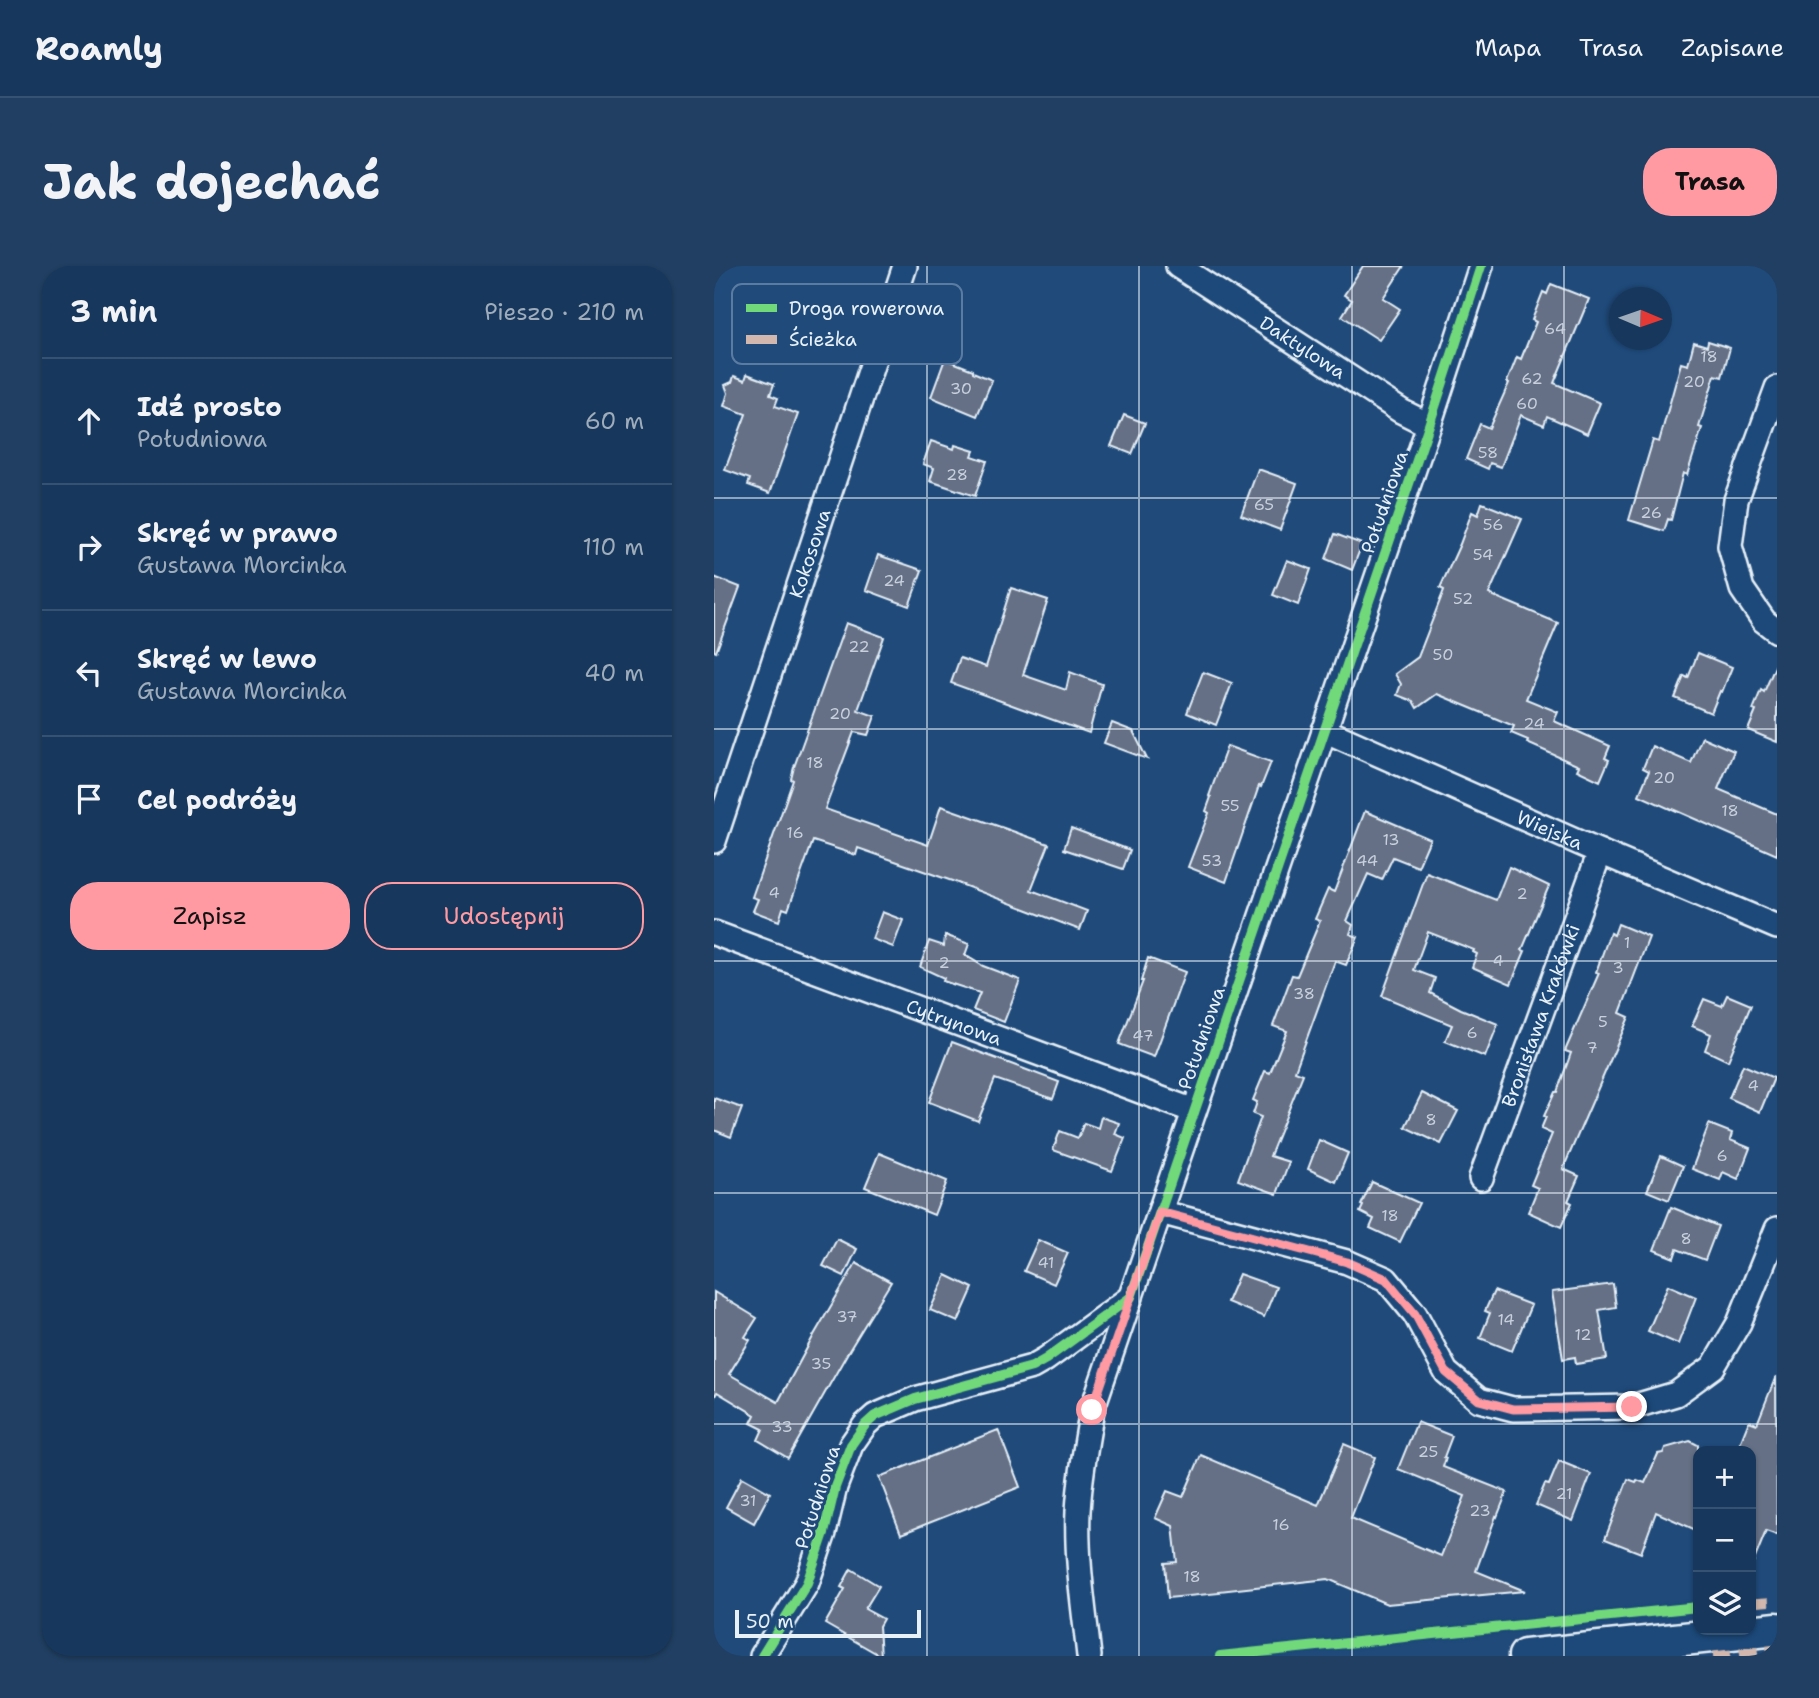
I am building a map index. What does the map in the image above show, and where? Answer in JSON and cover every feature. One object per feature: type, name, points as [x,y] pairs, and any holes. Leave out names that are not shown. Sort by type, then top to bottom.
[{"type":"main road","points":[[1525,1656],[1777,1629]]},
{"type":"street","name":"Kokosowa","points":[[899,284],[905,266]]},
{"type":"street","name":"Daktylowa","points":[[1178,266],[1401,411],[1429,425]]},
{"type":"street","name":"Południowa","points":[[1089,1656],[1079,1563],[1078,1511],[1092,1410],[1481,266]]},
{"type":"street","name":"Kokosowa","points":[[714,841],[872,364]]},
{"type":"street","points":[[1777,388],[1736,500],[1730,546],[1742,589],[1764,621],[1777,631]]},
{"type":"street","name":"Wiejska","points":[[1324,730],[1777,928]]},
{"type":"street","name":"Bronisława Krakówki","points":[[1481,1178],[1600,852]]},
{"type":"street","name":"Cytrynowa","points":[[714,933],[1195,1111]]},
{"type":"street","points":[[1160,1212],[1347,1262],[1386,1279],[1415,1314],[1446,1372],[1479,1400],[1513,1409],[1632,1407],[1676,1394],[1713,1367],[1739,1323],[1777,1230]]},
{"type":"street","name":"Południowa","points":[[762,1656],[807,1583],[824,1533],[835,1487],[851,1445],[865,1425],[876,1416],[915,1399],[1032,1367],[1131,1297]]},
{"type":"building","points":[[1363,266],[1404,266],[1383,298],[1400,309],[1379,340],[1342,316],[1352,300],[1344,295]]},
{"type":"building","points":[[1551,284],[1589,299],[1554,383],[1600,403],[1587,434],[1547,416],[1544,425],[1521,415],[1501,467],[1490,463],[1488,469],[1466,459],[1480,424],[1489,428],[1517,357],[1521,359],[1536,322],[1532,320],[1543,292],[1547,294]]},
{"type":"building","points":[[1708,341],[1730,348],[1722,377],[1715,375],[1699,427],[1702,428],[1687,475],[1683,473],[1671,520],[1668,519],[1664,531],[1629,520],[1653,440],[1659,442],[1681,363],[1688,365],[1694,342],[1707,346]]},
{"type":"building","points":[[943,364],[958,364],[992,380],[977,416],[931,397]]},
{"type":"building","points":[[747,374],[774,384],[770,395],[778,398],[775,406],[798,414],[770,493],[748,485],[750,479],[725,470],[746,414],[724,406],[728,393],[725,385],[732,382],[734,376],[745,380]]},
{"type":"building","points":[[1124,415],[1145,423],[1132,454],[1111,446]]},
{"type":"building","points":[[931,441],[954,449],[955,445],[974,451],[972,456],[987,461],[975,496],[930,481],[934,468],[923,464]]},
{"type":"building","points":[[1258,469],[1297,483],[1280,530],[1241,515]]},
{"type":"building","points":[[1482,503],[1522,519],[1489,594],[1558,623],[1526,699],[1558,712],[1554,721],[1610,746],[1605,758],[1609,760],[1600,781],[1577,770],[1579,766],[1511,733],[1514,726],[1437,694],[1417,708],[1413,701],[1397,695],[1401,684],[1395,674],[1418,657],[1444,590],[1440,588],[1472,512],[1478,515]]},
{"type":"building","points":[[1335,534],[1362,544],[1352,570],[1326,559]]},
{"type":"building","points":[[878,555],[922,570],[909,606],[866,590]]},
{"type":"building","points":[[1287,560],[1311,569],[1298,605],[1273,595]]},
{"type":"building","points":[[714,577],[740,587],[716,652],[714,651]]},
{"type":"building","points":[[1011,588],[1048,600],[1023,675],[1066,690],[1070,672],[1102,684],[1089,733],[951,683],[960,658],[986,667]]},
{"type":"building","points":[[846,623],[884,637],[858,710],[875,716],[868,735],[854,732],[825,809],[928,845],[941,806],[1049,844],[1031,890],[1087,911],[1080,930],[858,848],[856,855],[813,841],[788,910],[783,908],[779,921],[753,911],[758,899],[752,897],[793,780],[794,767]]},
{"type":"building","points":[[1698,653],[1732,667],[1711,713],[1675,698],[1684,676],[1688,678]]},
{"type":"building","points":[[1777,662],[1777,742],[1748,730],[1761,690],[1764,692]]},
{"type":"building","points":[[1203,672],[1232,683],[1216,725],[1187,713]]},
{"type":"building","points":[[1112,723],[1133,731],[1147,759],[1104,743]]},
{"type":"building","points":[[1702,737],[1734,751],[1718,789],[1777,814],[1777,855],[1639,795],[1649,771],[1643,768],[1652,746],[1691,763]]},
{"type":"building","points":[[1227,746],[1271,762],[1261,787],[1259,786],[1226,882],[1188,867],[1209,813],[1206,811],[1211,797],[1209,796]]},
{"type":"building","points":[[1365,811],[1430,839],[1418,867],[1393,857],[1382,880],[1368,874],[1347,921],[1353,925],[1350,934],[1358,937],[1346,965],[1335,961],[1295,1071],[1303,1074],[1270,1156],[1289,1162],[1277,1194],[1238,1180],[1261,1117],[1253,1114],[1257,1102],[1253,1100],[1265,1071],[1270,1073],[1287,1031],[1273,1026],[1292,975],[1297,976],[1320,921],[1315,919],[1328,889],[1334,892]]},
{"type":"building","points":[[1071,828],[1130,850],[1123,869],[1064,849]]},
{"type":"building","points":[[1509,867],[1549,886],[1511,984],[1472,967],[1477,954],[1474,950],[1428,932],[1414,970],[1435,978],[1430,993],[1498,1024],[1485,1057],[1445,1041],[1452,1025],[1382,996],[1427,873],[1496,900]]},
{"type":"building","points":[[882,912],[903,920],[893,947],[872,939]]},
{"type":"building","points":[[1618,924],[1649,937],[1620,1013],[1629,1017],[1563,1169],[1579,1176],[1568,1201],[1572,1203],[1561,1227],[1528,1212],[1538,1188],[1531,1185],[1552,1134],[1541,1129],[1571,1053],[1565,1051],[1599,973],[1596,972],[1610,933],[1614,935]]},
{"type":"building","points":[[945,935],[969,944],[965,955],[983,966],[1020,980],[1004,1022],[973,1010],[980,993],[943,981],[944,978],[920,967],[929,941],[944,946]]},
{"type":"building","points":[[1148,958],[1185,972],[1154,1057],[1119,1044],[1143,981]]},
{"type":"building","points":[[1727,995],[1751,1005],[1728,1061],[1705,1050],[1711,1034],[1692,1026],[1704,999],[1722,1006]]},
{"type":"building","points":[[952,1042],[1059,1082],[1053,1099],[995,1079],[978,1121],[929,1102]]},
{"type":"building","points":[[1743,1065],[1774,1078],[1760,1112],[1729,1098]]},
{"type":"building","points":[[1422,1093],[1458,1111],[1441,1144],[1405,1127]]},
{"type":"building","points":[[714,1098],[742,1108],[731,1137],[714,1130]]},
{"type":"building","points":[[1101,1117],[1119,1123],[1115,1134],[1125,1138],[1112,1171],[1053,1150],[1060,1131],[1078,1138],[1084,1123],[1098,1128]]},
{"type":"building","points":[[1709,1124],[1732,1133],[1730,1140],[1750,1148],[1738,1179],[1723,1172],[1720,1180],[1692,1169]]},
{"type":"building","points":[[1319,1140],[1348,1153],[1336,1182],[1308,1169]]},
{"type":"building","points":[[879,1153],[947,1181],[934,1215],[865,1187]]},
{"type":"building","points":[[1661,1156],[1683,1166],[1669,1200],[1647,1191]]},
{"type":"building","points":[[1372,1182],[1419,1203],[1400,1242],[1370,1228],[1374,1219],[1360,1212]]},
{"type":"building","points":[[1671,1207],[1718,1226],[1705,1260],[1677,1249],[1674,1258],[1654,1250]]},
{"type":"building","points":[[837,1239],[857,1249],[844,1276],[823,1266]]},
{"type":"building","points":[[1038,1240],[1068,1253],[1054,1284],[1024,1271]]},
{"type":"building","points":[[856,1263],[891,1282],[788,1458],[758,1440],[763,1429],[751,1423],[755,1415],[717,1392],[714,1398],[714,1292],[757,1318],[745,1337],[750,1340],[729,1374],[778,1402]]},
{"type":"building","points":[[1239,1274],[1276,1287],[1264,1317],[1227,1302]]},
{"type":"building","points":[[946,1275],[973,1288],[958,1322],[930,1310]]},
{"type":"building","points":[[1613,1284],[1616,1307],[1599,1310],[1607,1359],[1576,1364],[1575,1357],[1563,1359],[1552,1292]]},
{"type":"building","points":[[1668,1285],[1696,1297],[1678,1344],[1648,1331]]},
{"type":"building","points":[[1494,1291],[1531,1305],[1512,1351],[1480,1338],[1490,1313],[1485,1311]]},
{"type":"building","points":[[1776,1376],[1777,1535],[1766,1531],[1756,1556],[1756,1446],[1739,1446],[1749,1421],[1757,1424]]},
{"type":"building","points":[[1417,1422],[1452,1436],[1443,1467],[1507,1492],[1476,1571],[1525,1591],[1387,1604],[1328,1579],[1168,1598],[1165,1563],[1177,1562],[1173,1526],[1155,1518],[1167,1491],[1183,1497],[1201,1455],[1318,1505],[1344,1444],[1375,1457],[1351,1518],[1441,1556],[1465,1496],[1398,1469]]},
{"type":"building","points":[[998,1430],[1020,1487],[901,1534],[879,1477]]},
{"type":"building","points":[[1690,1441],[1698,1445],[1693,1446],[1693,1529],[1656,1512],[1641,1553],[1605,1539],[1628,1479],[1645,1483],[1658,1454],[1663,1453],[1665,1448]]},
{"type":"building","points":[[1559,1461],[1591,1474],[1573,1521],[1536,1505],[1545,1484],[1549,1485]]},
{"type":"building","points":[[742,1477],[770,1493],[754,1523],[726,1507]]},
{"type":"building","points":[[851,1569],[879,1586],[865,1609],[883,1619],[879,1626],[881,1656],[825,1624],[845,1589],[841,1587]]},
{"type":"marked path","points":[[1756,1603],[1777,1601]]},
{"type":"marked path","points":[[1713,1656],[1777,1649]]},
{"type":"cycle path","points":[[762,1656],[807,1583],[824,1533],[835,1487],[851,1445],[865,1425],[875,1416],[915,1399],[1032,1367],[1131,1297],[1481,266]]},
{"type":"cycle path","points":[[1220,1656],[1693,1608]]},
{"type":"route","points":[[1092,1410],[1160,1212],[1347,1262],[1386,1279],[1415,1314],[1446,1372],[1479,1400],[1513,1409],[1632,1407]]}]
